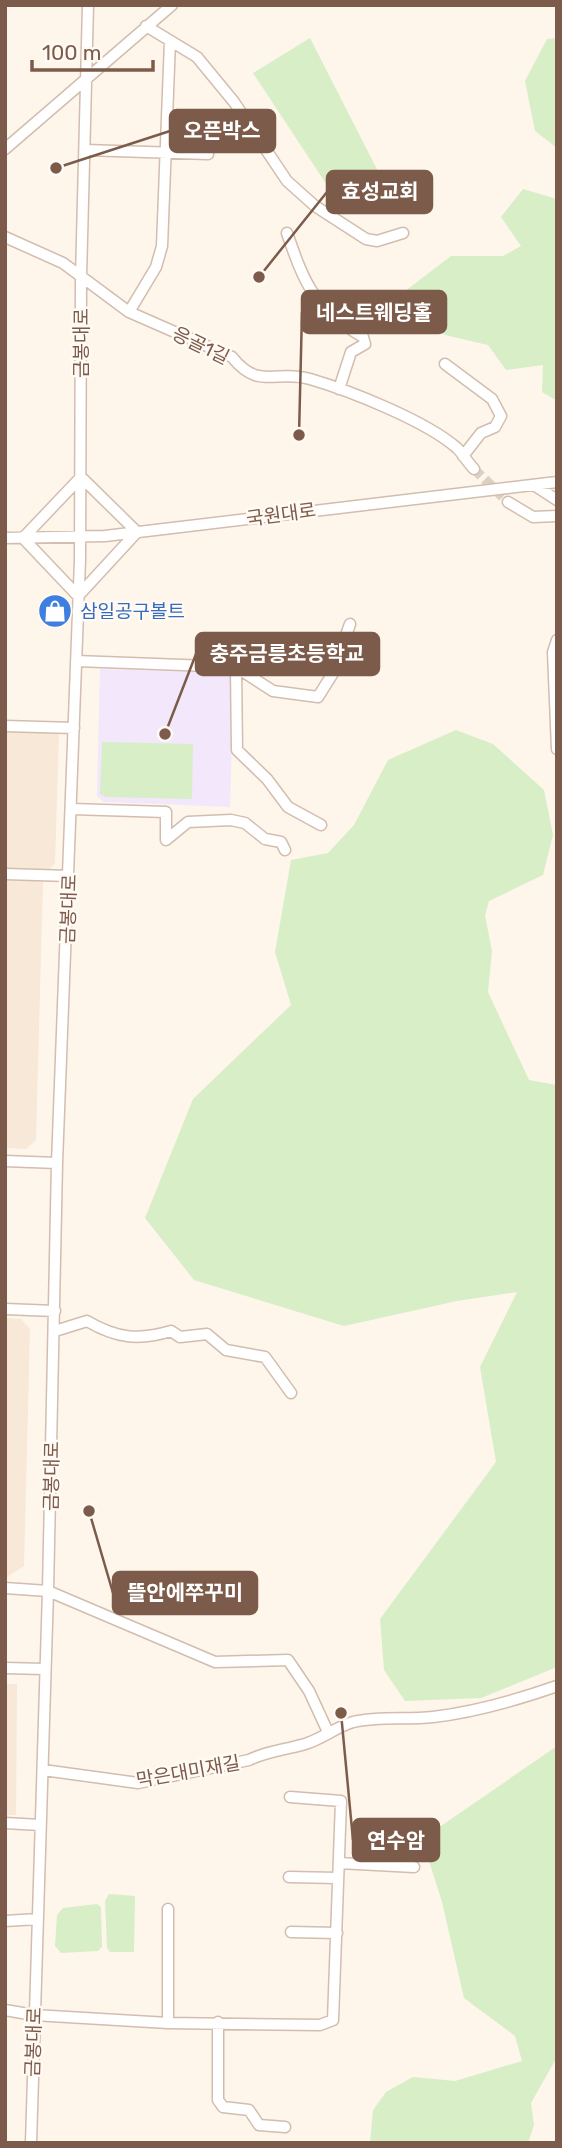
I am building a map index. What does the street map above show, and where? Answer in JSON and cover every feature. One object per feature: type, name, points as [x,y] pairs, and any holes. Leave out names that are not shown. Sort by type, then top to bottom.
[{"type":"street","name":"금봉대로","points":[[31,2143],[55,1331],[57,1163],[80,538],[81,278],[88,5]]},
{"type":"street","points":[[5,149],[172,5]]},
{"type":"street","points":[[146,26],[197,57],[234,102],[287,181],[315,206],[366,239],[377,241],[403,233]]},
{"type":"street","points":[[129,312],[156,267],[162,246],[170,41]]},
{"type":"street","points":[[85,150],[208,154]]},
{"type":"street","points":[[287,233],[304,284],[337,323],[363,337],[365,344],[351,352],[339,389]]},
{"type":"street","name":"응골1길","points":[[5,237],[62,263],[129,312],[232,357],[244,372],[254,377],[307,378],[397,414],[448,442],[474,469]]},
{"type":"street","points":[[445,364],[492,399],[501,416],[495,427],[481,433],[463,456]]},
{"type":"street","points":[[80,477],[137,532],[78,596],[23,538],[80,477]]},
{"type":"street","name":"국원대로","points":[[5,538],[80,538],[557,482]]},
{"type":"street","points":[[534,484],[557,500]]},
{"type":"street","points":[[508,502],[533,517],[557,516]]},
{"type":"street","points":[[76,661],[236,667],[273,691],[318,697],[339,661],[350,624]]},
{"type":"street","points":[[557,640],[553,653],[557,749]]},
{"type":"street","points":[[236,667],[237,750],[267,779],[288,807],[321,825]]},
{"type":"street","points":[[5,726],[74,728]]},
{"type":"street","points":[[72,809],[166,812],[166,840],[188,822],[232,820],[245,823],[265,839],[281,842],[285,850]]},
{"type":"street","points":[[5,874],[69,876]]},
{"type":"street","points":[[5,1161],[57,1163]]},
{"type":"street","points":[[5,1309],[55,1311]]},
{"type":"street","points":[[55,1331],[87,1321],[112,1335],[122,1337],[157,1335],[170,1331],[180,1337],[207,1334],[226,1350],[265,1357],[291,1393]]},
{"type":"street","points":[[5,1588],[48,1591],[215,1662],[288,1660],[309,1691],[327,1732]]},
{"type":"street","points":[[5,1668],[45,1669]]},
{"type":"street","name":"막은대미재길","points":[[43,1770],[138,1783],[248,1760],[265,1752],[312,1742],[327,1732],[352,1723],[385,1716],[429,1718],[456,1714],[523,1699],[557,1686]]},
{"type":"street","points":[[5,2010],[34,2015],[167,2023],[320,2025],[334,2020],[341,1801],[290,1797]]},
{"type":"street","points":[[5,1823],[40,1825]]},
{"type":"street","points":[[339,1863],[414,1867]]},
{"type":"street","points":[[289,1877],[338,1878]]},
{"type":"street","points":[[167,2023],[168,1909]]},
{"type":"street","points":[[5,1921],[38,1919]]},
{"type":"street","points":[[291,1932],[337,1933]]},
{"type":"street","points":[[218,2022],[218,2100],[223,2107],[248,2110],[259,2125],[285,2127]]},
{"type":"shaded area","points":[[100,669],[234,673],[230,807],[104,802],[97,796]]},
{"type":"shaded area","points":[[5,732],[59,733],[55,863],[50,869],[5,868]]},
{"type":"shaded area","points":[[5,880],[43,881],[36,1140],[26,1149],[5,1148]]},
{"type":"shaded area","points":[[5,1318],[21,1319],[30,1329],[24,1566],[5,1578]]},
{"type":"shaded area","points":[[5,1684],[17,1684],[16,1815],[5,1815]]},
{"type":"green space","points":[[310,38],[385,185],[346,214],[253,73]]},
{"type":"green space","points":[[557,38],[557,148],[535,131],[525,81],[547,39]]},
{"type":"green space","points":[[523,189],[557,199],[557,401],[542,392],[543,365],[506,370],[488,345],[445,335],[400,295],[451,256],[503,256],[521,246],[501,217]]},
{"type":"green space","points":[[456,730],[493,744],[544,790],[553,835],[543,875],[489,901],[485,915],[492,951],[488,992],[529,1080],[557,1085],[557,1667],[481,1698],[405,1701],[384,1670],[380,1619],[496,1462],[480,1367],[517,1292],[457,1301],[344,1326],[194,1280],[145,1218],[193,1099],[291,1005],[275,952],[291,860],[328,853],[354,825],[388,760]]},
{"type":"green space","points":[[102,742],[193,744],[192,799],[106,797],[100,794]]},
{"type":"green space","points":[[557,1746],[557,2057],[531,2103],[534,2125],[528,2143],[370,2143],[373,2110],[386,2092],[413,2077],[455,2081],[522,2061],[515,2036],[464,1998],[442,1902],[422,1839]]},
{"type":"green space","points":[[109,1894],[135,1896],[134,1952],[110,1952],[107,1948],[105,1901]]},
{"type":"green space","points":[[97,1904],[101,1907],[102,1947],[98,1951],[61,1953],[55,1946],[57,1915],[63,1908]]},
{"type":"tunnel","points":[[474,469],[508,502]]},
{"type":"place","name":"오픈박스","points":[[56,168]]},
{"type":"place","name":"효성교회","points":[[259,277]]},
{"type":"place","name":"네스트웨딩홀","points":[[299,435]]},
{"type":"place","name":"삼일공구볼트","points":[[55,611]]},
{"type":"place","name":"충주금릉초등학교","points":[[165,734]]},
{"type":"place","name":"뜰안에쭈꾸미","points":[[89,1511]]},
{"type":"place","name":"연수암","points":[[341,1713]]}]
